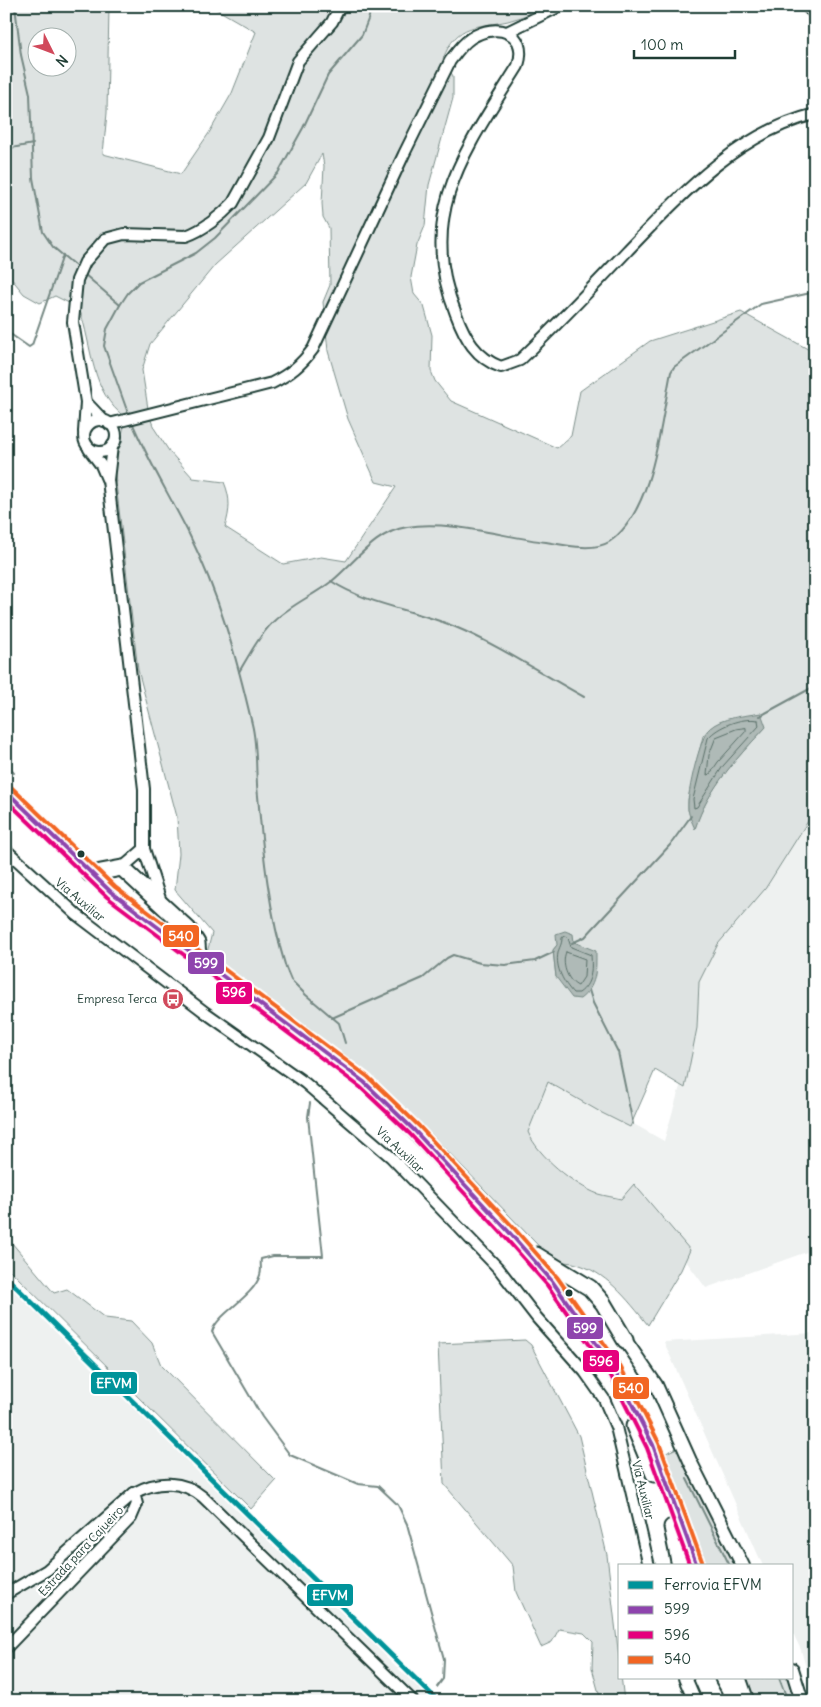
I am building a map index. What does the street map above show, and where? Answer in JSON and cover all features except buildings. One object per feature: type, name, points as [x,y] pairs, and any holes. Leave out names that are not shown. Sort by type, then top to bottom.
[{"type":"highway","points":[[6,791],[90,874],[111,892],[364,1082],[414,1130],[508,1231],[552,1281],[602,1351],[624,1386],[653,1445],[696,1564]]},
{"type":"highway","points":[[6,804],[83,880],[108,901],[359,1091],[410,1140],[547,1290],[590,1349],[632,1422],[685,1564]]},
{"type":"highway","points":[[90,874],[122,868],[188,929],[197,943],[198,956]]},
{"type":"highway","points":[[508,1231],[546,1262],[590,1288],[603,1303],[625,1340]]},
{"type":"highway","points":[[602,1351],[608,1339],[617,1337],[625,1340]]},
{"type":"highway","points":[[672,1527],[680,1564]]},
{"type":"highway","points":[[724,1680],[736,1701]]},
{"type":"highway","points":[[729,1680],[736,1701]]},
{"type":"highway","points":[[739,1680],[746,1701]]},
{"type":"main road","points":[[625,1340],[656,1385],[691,1463],[742,1564]]},
{"type":"main road","points":[[794,1675],[802,1701]]},
{"type":"main road","points":[[686,1680],[695,1701]]},
{"type":"street","points":[[108,480],[101,465],[86,444],[84,432],[86,402],[73,322],[77,280],[85,262],[105,239],[124,234],[186,236],[194,233],[226,210],[269,138],[298,61],[332,22],[340,6]]},
{"type":"street","points":[[84,432],[92,423],[134,418],[272,383],[288,375],[301,364],[313,349],[404,154],[450,62],[458,50],[471,38],[490,31],[507,32],[560,6]]},
{"type":"street","points":[[806,6],[815,14]]},
{"type":"street","points":[[507,32],[517,39],[521,55],[518,66],[463,156],[446,201],[441,236],[445,285],[464,333],[472,347],[482,357],[501,367],[520,360],[680,197],[714,166],[782,126],[815,114]]},
{"type":"street","points":[[86,402],[115,434]]},
{"type":"street","points":[[134,418],[115,434],[108,480],[144,789],[144,849],[162,904]]},
{"type":"street","points":[[86,444],[90,449],[102,452],[112,446]]},
{"type":"street","points":[[122,868],[144,849]]},
{"type":"street","name":"Via Auxiliar","points":[[6,850],[77,915],[206,1013],[305,1083],[391,1157],[499,1270],[537,1318],[585,1372],[604,1399],[616,1427],[649,1564]]},
{"type":"street","points":[[6,1594],[47,1570],[134,1493],[148,1486],[169,1483],[183,1485],[199,1494],[413,1701]]},
{"type":"street","name":"Estrada para Cajueiro","points":[[6,1648],[131,1518],[137,1504],[134,1493]]},
{"type":"shaded area","points":[[6,6],[109,6],[107,113],[103,154],[181,174],[209,133],[232,93],[256,32],[211,6],[548,6],[508,21],[469,29],[455,38],[443,59],[453,76],[453,98],[429,185],[425,226],[417,245],[411,277],[414,294],[424,306],[432,335],[431,371],[435,381],[451,401],[557,448],[571,436],[580,391],[650,341],[741,312],[815,353],[815,810],[765,889],[718,944],[699,982],[697,1028],[685,1088],[655,1070],[630,1127],[548,1082],[528,1132],[548,1160],[568,1177],[589,1190],[621,1199],[634,1184],[690,1250],[681,1270],[648,1325],[615,1287],[596,1272],[573,1263],[553,1261],[416,1118],[207,953],[212,933],[175,890],[179,854],[177,817],[138,670],[114,467],[126,418],[105,395],[99,382],[79,308],[55,296],[40,303],[24,294],[6,272]],"holes":[[[322,154],[324,166],[323,217],[329,228],[330,285],[323,302],[328,351],[348,419],[376,482],[396,487],[346,561],[321,557],[283,564],[225,527],[229,504],[224,482],[193,478],[169,451],[154,428],[149,415],[142,370],[150,344],[215,265],[306,183]],[[732,718],[766,727],[724,774],[701,813],[695,828],[688,810],[688,799],[703,736],[710,728]],[[574,942],[581,945],[556,977],[553,950],[557,945]]]},
{"type":"shaded area","points":[[815,807],[815,1249],[706,1288],[637,1195],[621,1211],[560,1179],[512,1132],[545,1074],[664,1141],[693,1042],[697,970]]},
{"type":"shaded area","points":[[6,1236],[54,1293],[67,1289],[105,1318],[131,1321],[152,1343],[161,1365],[276,1481],[251,1509],[6,1266]]},
{"type":"shaded area","points":[[6,1282],[223,1495],[432,1701],[6,1701]]},
{"type":"shaded area","points":[[815,1333],[815,1699],[801,1650],[794,1635],[794,1564],[762,1564],[664,1342]]},
{"type":"shaded area","points":[[525,1340],[531,1345],[579,1436],[607,1555],[618,1649],[618,1680],[622,1680],[624,1701],[601,1701],[592,1668],[593,1642],[584,1633],[559,1629],[552,1642],[541,1647],[516,1592],[513,1566],[444,1484],[438,1344]]},
{"type":"shaded area","points":[[679,1447],[739,1564],[703,1564],[666,1453]]},
{"type":"shaded area","points":[[747,1680],[793,1680],[799,1701],[754,1701]]},
{"type":"water","points":[[761,713],[766,727],[724,774],[708,800],[695,829],[690,818],[688,800],[695,766],[705,734],[720,722]]},
{"type":"water","points":[[565,931],[573,934],[574,942],[596,951],[593,983],[586,994],[580,999],[572,998],[556,977],[553,950],[557,945],[556,934]]},
{"type":"waterway","points":[[15,6],[21,55],[30,94],[33,178],[43,232],[53,247],[79,269]]},
{"type":"waterway","points":[[129,416],[104,346],[107,329],[120,305],[139,282],[196,253],[215,238],[278,173],[303,128],[328,75],[362,35],[369,17],[370,6]]},
{"type":"waterway","points":[[6,149],[33,144]]},
{"type":"waterway","points":[[6,331],[29,347],[32,345],[63,255]]},
{"type":"waterway","points":[[84,274],[120,305]]},
{"type":"waterway","points":[[239,672],[254,646],[273,622],[332,581],[366,548],[396,530],[424,525],[459,527],[578,547],[595,547],[609,542],[624,528],[636,510],[646,488],[659,439],[671,372],[674,367],[761,304],[815,292]]},
{"type":"waterway","points":[[132,422],[200,557],[218,603],[233,651],[254,733],[257,787],[267,883],[275,926],[286,968],[291,980],[339,1023],[345,1043]]},
{"type":"waterway","points":[[331,581],[360,596],[453,626],[503,650],[584,697]]},
{"type":"waterway","points":[[760,716],[815,686]]},
{"type":"waterway","points":[[6,765],[14,773]]},
{"type":"waterway","points":[[572,943],[585,937],[670,845],[691,816]]},
{"type":"waterway","points":[[332,1018],[423,978],[453,955],[480,963],[505,965],[535,961],[554,952]]},
{"type":"waterway","points":[[589,990],[593,1003],[618,1052],[633,1124]]},
{"type":"waterway","points":[[310,1103],[308,1117],[323,1256],[273,1256],[261,1259],[261,1273],[251,1291],[220,1319],[212,1332],[262,1417],[290,1455],[358,1484],[378,1486],[398,1505],[407,1524],[444,1659],[443,1679],[437,1687]]},
{"type":"waterway","points":[[687,1479],[729,1564]]},
{"type":"waterway","points":[[780,1680],[788,1701]]},
{"type":"rail line","name":"EFVM","points":[[6,1277],[438,1701]]},
{"type":"transit line","name":"540","points":[[10,786],[115,887],[368,1077],[419,1126],[513,1227],[557,1277],[620,1366],[659,1443],[703,1564]]},
{"type":"transit line","name":"599","points":[[6,791],[111,892],[364,1082],[414,1130],[508,1231],[552,1281],[614,1369],[653,1445],[696,1564]]},
{"type":"transit line","name":"596","points":[[6,800],[107,897],[360,1087],[410,1134],[503,1235],[547,1285],[609,1372],[647,1448],[689,1564]]},
{"type":"place","name":"Empresa Terca","points":[[173,999]]}]
